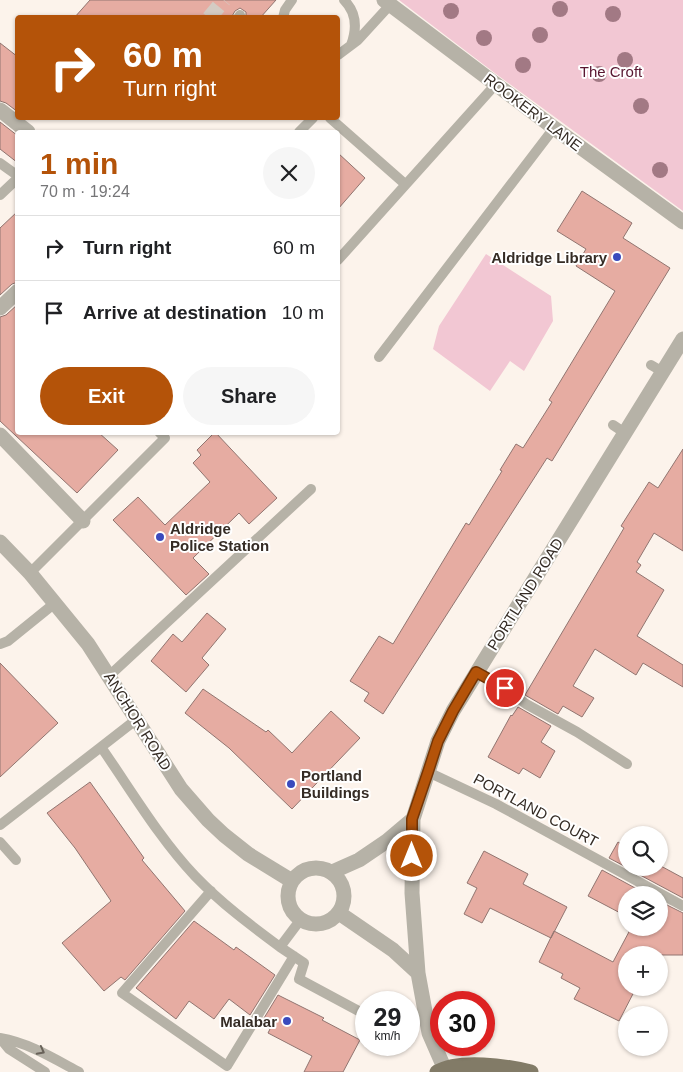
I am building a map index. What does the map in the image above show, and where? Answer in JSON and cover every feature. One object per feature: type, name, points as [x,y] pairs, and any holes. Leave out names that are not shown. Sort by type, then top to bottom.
[{"type":"main road","points":[[442,1071],[467,1066],[492,1066],[511,1067],[531,1072]]},
{"type":"street","name":"ROOKERY LANE","points":[[387,2],[554,128],[683,222]]},
{"type":"street","points":[[0,110],[25,130]]},
{"type":"street","points":[[0,308],[15,294]]},
{"type":"street","name":"PORTLAND ROAD","points":[[442,1071],[429,1033],[418,973],[412,894],[412,819],[438,741],[453,711],[619,429],[657,369],[683,339]]},
{"type":"street","points":[[0,435],[83,521]]},
{"type":"street","name":"ANCHOR ROAD","points":[[0,542],[30,573],[88,644],[181,789],[208,820],[248,854],[292,881]]},
{"type":"street","points":[[332,872],[360,860],[387,841],[412,819]]},
{"type":"street","points":[[311,868],[323,868],[332,872],[338,878],[344,890],[344,900],[339,913],[329,921],[319,924],[301,919],[289,904],[289,887],[292,881],[302,871],[311,868]]},
{"type":"street","points":[[339,913],[393,950],[418,973]]},
{"type":"lane","points":[[284,15],[292,0]]},
{"type":"lane","points":[[340,55],[350,47],[355,36],[356,24],[353,12],[344,0]]},
{"type":"lane","points":[[340,55],[358,40],[387,2]]},
{"type":"lane","points":[[340,258],[496,84]]},
{"type":"lane","points":[[301,130],[311,120]]},
{"type":"lane","points":[[332,120],[405,184]]},
{"type":"lane","points":[[379,357],[554,128]]},
{"type":"lane","points":[[0,163],[15,175]]},
{"type":"lane","points":[[0,195],[15,180]]},
{"type":"lane","points":[[30,573],[165,438],[162,435]]},
{"type":"lane","points":[[109,676],[311,489]]},
{"type":"lane","points":[[0,644],[8,641],[54,603]]},
{"type":"lane","points":[[476,672],[627,764]]},
{"type":"lane","points":[[0,826],[137,719]]},
{"type":"lane","points":[[101,747],[162,835],[194,875],[235,914],[304,963],[299,979],[355,1010]]},
{"type":"lane","name":"PORTLAND COURT","points":[[428,772],[496,804],[683,906]]},
{"type":"lane","points":[[0,842],[16,860]]},
{"type":"lane","points":[[211,891],[122,993],[227,1066],[294,956]]},
{"type":"lane","points":[[280,947],[301,919]]},
{"type":"lane","points":[[0,1038],[9,1049],[45,1072]]},
{"type":"lane","points":[[0,1038],[34,1047],[79,1072]]},
{"type":"green space","name":"The Croft","points":[[399,0],[683,0],[683,211],[496,74]]},
{"type":"green space","points":[[486,254],[551,296],[553,321],[524,371],[510,361],[490,391],[433,349],[439,326]]},
{"type":"building","points":[[90,0],[276,0],[263,15],[246,15],[246,12],[240,8],[233,15],[77,15]]},
{"type":"building","points":[[0,43],[15,55],[15,110],[0,101]]},
{"type":"building","points":[[0,122],[15,134],[15,161],[0,149]]},
{"type":"building","points":[[340,155],[365,178],[340,207]]},
{"type":"building","points":[[582,191],[632,223],[623,238],[670,268],[552,461],[547,458],[383,714],[364,701],[369,693],[350,681],[379,636],[393,644],[466,523],[469,525],[516,444],[523,448],[552,402],[549,400],[615,291],[576,266],[586,249],[557,231]]},
{"type":"building","points":[[15,214],[15,283],[0,295],[0,228]]},
{"type":"building","points":[[15,307],[15,435],[101,435],[118,450],[77,493],[0,421],[0,317],[6,315]]},
{"type":"building","points":[[212,435],[218,435],[277,498],[249,524],[239,513],[193,558],[209,574],[186,595],[113,520],[138,497],[165,525],[210,482],[193,463],[201,455],[197,450]]},
{"type":"building","points":[[683,449],[683,551],[654,533],[637,562],[641,565],[636,572],[664,590],[637,636],[683,665],[683,687],[643,663],[636,675],[595,649],[573,686],[594,698],[582,717],[563,706],[558,714],[525,695],[624,528],[621,526],[649,482],[658,488]]},
{"type":"building","points":[[207,613],[226,629],[202,658],[209,665],[186,692],[151,661],[173,634],[182,642]]},
{"type":"building","points":[[0,663],[58,723],[0,777]]},
{"type":"building","name":"Portland Buildings","points":[[203,689],[266,732],[268,730],[292,753],[331,711],[360,738],[292,809],[229,748],[185,713]]},
{"type":"building","points":[[518,707],[551,726],[541,742],[555,751],[540,778],[523,768],[519,774],[488,757],[511,715]]},
{"type":"building","points":[[90,782],[144,858],[142,860],[185,911],[125,980],[121,977],[104,991],[62,943],[111,901],[75,848],[47,813]]},
{"type":"building","points":[[618,842],[618,863],[609,858]]},
{"type":"building","points":[[484,851],[528,874],[523,884],[567,907],[551,938],[490,908],[482,923],[464,914],[477,888],[467,883]]},
{"type":"building","points":[[602,870],[631,886],[618,886],[618,912],[588,896]]},
{"type":"building","points":[[668,870],[683,878],[683,898],[668,890],[668,886],[661,886],[642,876],[668,876]]},
{"type":"building","points":[[668,906],[683,913],[683,955],[668,955],[668,946],[621,946],[627,936],[668,936]]},
{"type":"building","points":[[194,921],[234,950],[236,947],[275,975],[250,1015],[229,999],[214,1019],[189,1001],[176,1019],[136,988]]},
{"type":"building","points":[[554,931],[613,962],[618,953],[618,996],[632,996],[627,1006],[618,1006],[618,1021],[574,999],[580,988],[561,978],[563,974],[539,962]]},
{"type":"building","points":[[278,995],[324,1018],[322,1020],[355,1037],[355,1049],[343,1072],[304,1072],[312,1056],[268,1033],[270,1029],[261,1023]]},
{"type":"tunnel","points":[[212,15],[224,0]]},
{"type":"place","name":"Aldridge Library","points":[[617,257]]},
{"type":"place","name":"Aldridge Police Station","points":[[160,537]]},
{"type":"place","name":"Portland Buildings","points":[[291,784]]},
{"type":"place","name":"Malabar","points":[[287,1021]]},
{"type":"route","points":[[412,856],[412,819],[438,741],[453,711],[476,672],[505,688]]}]
